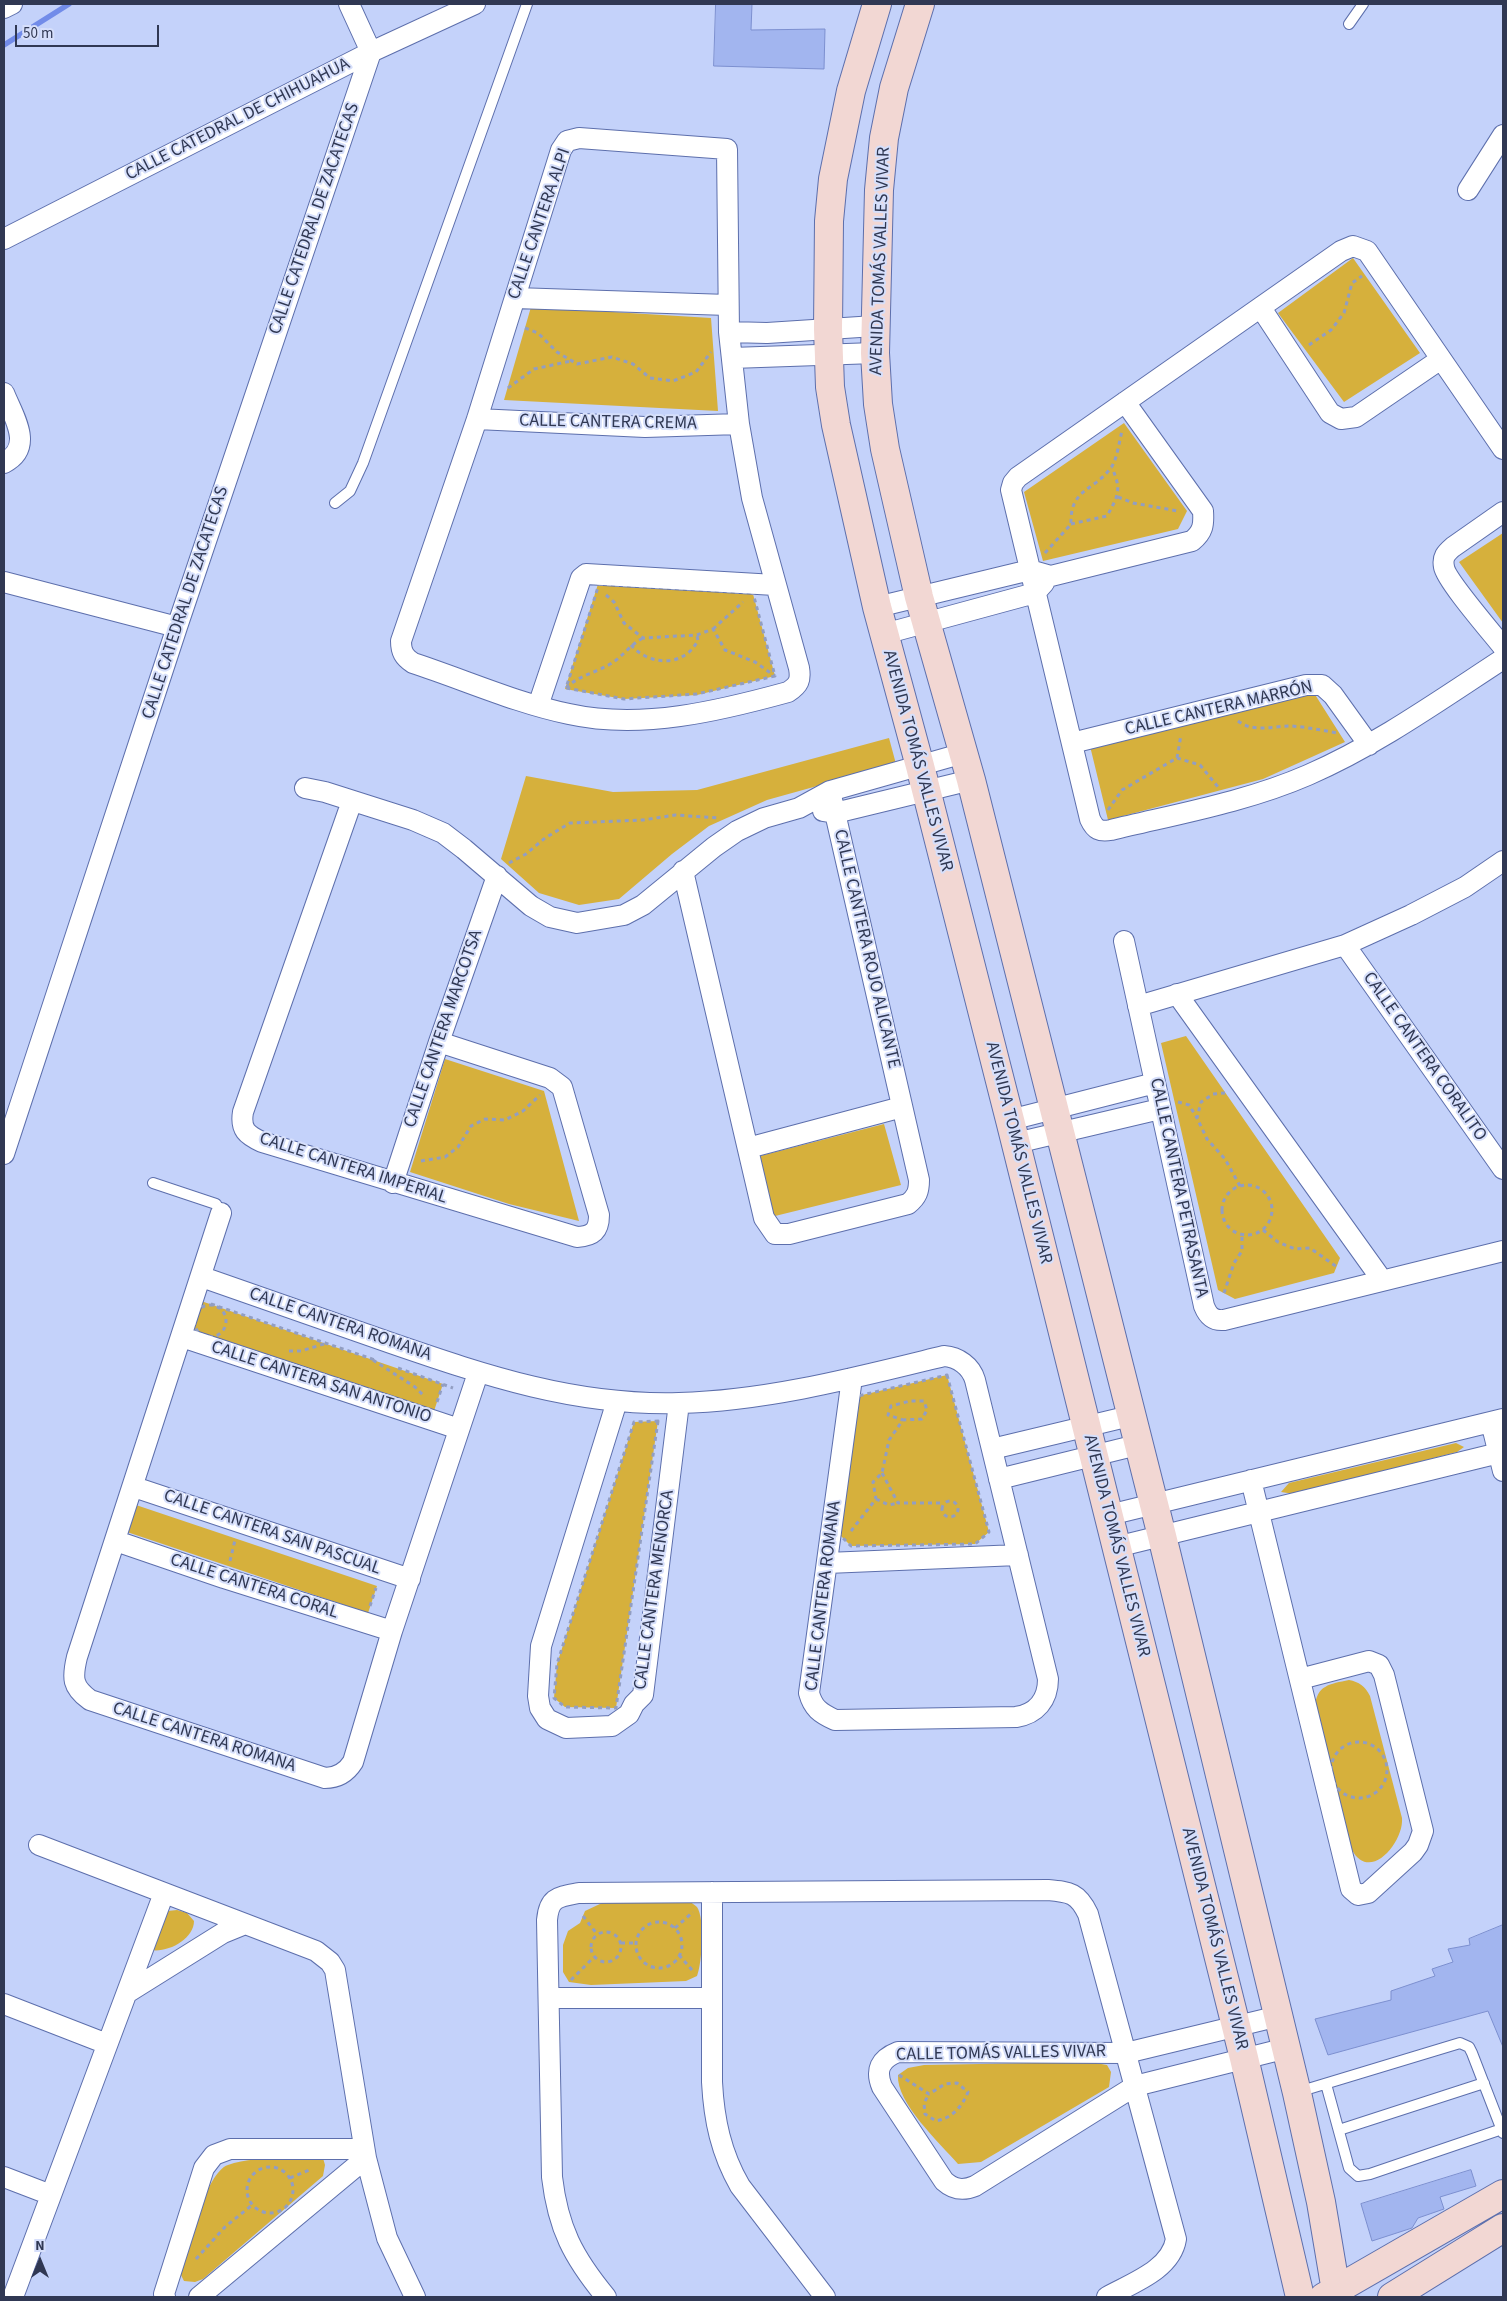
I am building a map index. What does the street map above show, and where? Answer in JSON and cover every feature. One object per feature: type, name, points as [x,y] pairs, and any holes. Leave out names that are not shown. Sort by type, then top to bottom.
[{"type":"main road","name":"AVENIDA TOMÁS VALLES VIVAR","points":[[877,4],[864,42],[851,91],[833,179],[829,221],[828,329],[830,387],[836,425],[877,607],[923,778],[1013,1131],[1244,2058],[1300,2297]]},
{"type":"main road","name":"AVENIDA TOMÁS VALLES VIVAR","points":[[920,4],[894,88],[884,138],[879,190],[875,353],[878,404],[885,449],[919,597],[971,780],[1130,1416],[1154,1504],[1287,2048],[1321,2202],[1333,2295]]},
{"type":"main road","points":[[1333,2295],[1503,2194]]},
{"type":"main road","points":[[1392,2297],[1503,2228]]},
{"type":"street","points":[[4,8],[12,4]]},
{"type":"street","points":[[349,4],[371,52]]},
{"type":"street","name":"CALLE CATEDRAL DE CHIHUAHUA","points":[[4,239],[371,52],[475,4]]},
{"type":"street","name":"CALLE CATEDRAL DE ZACATECAS","points":[[4,1154],[177,627],[371,52]]},
{"type":"street","name":"CALLE CANTERA ALPI","points":[[579,138],[727,149],[729,332],[723,358],[739,424],[752,498],[800,673],[797,686],[788,692],[706,712],[660,718],[618,719],[571,714],[538,706],[406,659],[401,651],[401,641],[477,419],[515,298],[561,150],[567,141],[579,138]]},
{"type":"street","points":[[1468,190],[1502,142]]},
{"type":"street","points":[[1503,449],[1366,251],[1360,247],[1353,246],[1341,250],[1018,477],[1013,482],[1012,498],[1090,819],[1093,826],[1104,831],[1265,792],[1307,776],[1369,745],[1503,659]]},
{"type":"street","points":[[515,298],[728,305]]},
{"type":"street","points":[[1260,308],[1330,413],[1341,419],[1356,417],[1440,359]]},
{"type":"street","points":[[729,332],[767,333],[875,326]]},
{"type":"street","points":[[793,331],[795,357]]},
{"type":"street","points":[[723,358],[875,353]]},
{"type":"street","points":[[4,393],[21,438],[16,454],[4,463]]},
{"type":"street","points":[[877,607],[1030,570],[1051,576],[1192,541],[1200,535],[1203,528],[1202,512],[1125,402]]},
{"type":"street","name":"CALLE CANTERA CREMA","points":[[477,419],[645,427],[739,424]]},
{"type":"street","points":[[1503,512],[1453,547],[1446,553],[1443,560],[1447,575],[1503,647]]},
{"type":"street","points":[[538,706],[581,578],[586,574],[775,585]]},
{"type":"street","points":[[884,634],[1036,593],[1051,576]]},
{"type":"street","points":[[4,582],[177,627]]},
{"type":"street","points":[[963,587],[969,611]]},
{"type":"street","name":"CALLE CANTERA MARRÓN","points":[[1072,743],[1306,685],[1322,685],[1333,695],[1369,745]]},
{"type":"street","points":[[799,808],[835,813],[891,800],[964,753]]},
{"type":"street","points":[[885,776],[891,800]]},
{"type":"street","points":[[305,788],[324,792],[413,820],[443,833],[501,870],[531,906],[550,917],[577,923],[624,915],[637,908],[737,831],[764,818],[799,808],[830,791],[885,776],[971,780]]},
{"type":"street","name":"CALLE CANTERA ROJO ALICANTE","points":[[683,871],[764,1218],[775,1234],[789,1234],[908,1204],[915,1198],[919,1188],[919,1180],[830,791]]},
{"type":"street","name":"CALLE CANTERA IMPERIAL","points":[[352,801],[246,1103],[241,1124],[244,1130],[250,1136],[262,1142],[577,1237],[588,1237],[596,1232],[599,1225],[599,1215],[562,1087],[550,1078],[439,1042]]},
{"type":"street","name":"CALLE CANTERA MARCOTSA","points":[[393,1183],[439,1042],[501,870]]},
{"type":"street","points":[[1138,1006],[1345,944],[1411,915],[1500,870]]},
{"type":"street","name":"CALLE CANTERA PETRASANTA","points":[[1124,941],[1155,1083],[1168,1110],[1204,1306],[1214,1320],[1224,1320],[1503,1251]]},
{"type":"street","name":"CALLE CANTERA CORALITO","points":[[1345,944],[1502,1164]]},
{"type":"street","points":[[1177,994],[1382,1280]]},
{"type":"street","points":[[1013,1131],[1056,1120],[1088,1100],[1155,1083]]},
{"type":"street","points":[[1088,1100],[1093,1125]]},
{"type":"street","points":[[748,1148],[902,1107]]},
{"type":"street","points":[[1056,1120],[1093,1125],[1168,1110]]},
{"type":"street","name":"CALLE CANTERA ROMANA","points":[[221,1213],[134,1487],[77,1657],[74,1679],[78,1691],[90,1700],[324,1778],[331,1778],[346,1772],[353,1762],[392,1631],[478,1373]]},
{"type":"street","name":"CALLE CANTERA ROMANA","points":[[202,1277],[478,1373],[536,1389],[570,1396],[617,1402],[680,1403],[803,1388],[944,1356],[958,1360],[973,1373],[1048,1679],[1048,1690],[1036,1709],[1027,1715],[1016,1717],[835,1720],[815,1709],[809,1693],[852,1378]]},
{"type":"street","name":"CALLE CANTERA SAN ANTONIO","points":[[182,1337],[459,1429]]},
{"type":"street","name":"CALLE CANTERA MENORCA","points":[[617,1402],[541,1646],[538,1696],[540,1708],[547,1719],[566,1728],[612,1726],[629,1714],[634,1704],[643,1695],[680,1403]]},
{"type":"street","points":[[992,1449],[1130,1416]]},
{"type":"street","points":[[1109,1515],[1497,1421],[1502,1459],[1258,1511],[1116,1547]]},
{"type":"street","points":[[1053,1434],[1060,1463]]},
{"type":"street","points":[[999,1479],[1138,1445]]},
{"type":"street","points":[[1251,1480],[1351,1889],[1358,1895],[1363,1895],[1368,1893],[1413,1852],[1418,1845],[1423,1831],[1384,1675],[1379,1665],[1369,1661],[1300,1679]]},
{"type":"street","name":"CALLE CANTERA SAN PASCUAL","points":[[134,1487],[410,1580]]},
{"type":"street","name":"CALLE CANTERA CORAL","points":[[116,1541],[224,1578],[392,1631]]},
{"type":"street","points":[[827,1563],[1018,1555]]},
{"type":"street","points":[[39,1845],[316,1951],[324,1956],[335,1970],[365,2154],[387,2238],[416,2297]]},
{"type":"street","name":"CALLE TOMÁS VALLES VIVAR","points":[[606,2297],[575,2254],[558,2216],[552,2176],[547,1920],[548,1908],[554,1900],[579,1893],[1048,1890],[1075,1895],[1083,1904],[1088,1914],[1176,2239],[1169,2259],[1107,2297]]},
{"type":"street","points":[[712,1892],[713,2106],[721,2146],[730,2169],[740,2186],[825,2297]]},
{"type":"street","points":[[13,2297],[164,1893]]},
{"type":"street","points":[[127,1992],[223,1933],[245,1924]]},
{"type":"street","points":[[548,1998],[712,1998]]},
{"type":"street","points":[[4,2004],[107,2044]]},
{"type":"street","name":"CALLE TOMÁS VALLES VIVAR","points":[[1279,2016],[1126,2053],[898,2052],[882,2061],[878,2069],[878,2078],[944,2181],[956,2189],[965,2190],[975,2186],[1135,2086],[1287,2048]]},
{"type":"street","points":[[1186,2039],[1194,2071]]},
{"type":"street","points":[[165,2297],[164,2294],[204,2168],[214,2155],[230,2148],[365,2154]]},
{"type":"street","points":[[199,2297],[365,2154]]},
{"type":"street","points":[[4,2177],[51,2195]]},
{"type":"lane","points":[[335,503],[350,491],[357,478],[528,4]]},
{"type":"lane","points":[[1349,24],[1363,4]]},
{"type":"lane","points":[[153,1182],[216,1204],[221,1213]]},
{"type":"lane","points":[[1297,2093],[1326,2084],[1460,2043],[1468,2047],[1502,2131],[1364,2176],[1358,2176],[1349,2168],[1326,2084]]},
{"type":"lane","points":[[1339,2130],[1484,2083]]},
{"type":"path","points":[[1304,348],[1331,330],[1344,312],[1352,283],[1365,274]]},
{"type":"path","points":[[523,337],[527,321]]},
{"type":"path","points":[[525,328],[538,334],[557,352],[577,364],[612,357],[633,364],[650,378],[673,382],[696,372],[713,348],[723,358]]},
{"type":"path","points":[[507,389],[534,369],[571,360]]},
{"type":"path","points":[[506,394],[510,380]]},
{"type":"path","points":[[1071,524],[1070,509],[1076,498],[1112,468],[1124,423],[1117,429]]},
{"type":"path","points":[[1039,546],[1042,555],[1071,524],[1107,516],[1118,496],[1117,480],[1112,468]]},
{"type":"path","points":[[1118,496],[1161,509],[1187,512]]},
{"type":"path","points":[[566,688],[599,584],[753,593]]},
{"type":"path","points":[[597,589],[614,602],[624,623],[643,638]]},
{"type":"path","points":[[566,688],[575,679],[613,662],[631,645],[643,638],[697,635],[713,629],[753,593]]},
{"type":"path","points":[[753,593],[775,676]]},
{"type":"path","points":[[713,629],[725,650],[755,662],[775,676]]},
{"type":"path","points":[[631,645],[640,655],[654,661],[670,660],[687,654],[698,641],[697,635]]},
{"type":"path","points":[[566,688],[624,699],[697,694],[775,676]]},
{"type":"path","points":[[1237,719],[1244,726],[1268,729],[1288,726],[1340,734],[1335,725]]},
{"type":"path","points":[[1177,758],[1182,733]]},
{"type":"path","points":[[1104,803],[1106,812],[1122,790],[1177,758],[1200,765],[1220,791]]},
{"type":"path","points":[[501,870],[546,838],[570,824],[643,820],[675,815],[725,819]]},
{"type":"path","points":[[1220,1085],[1231,1101]]},
{"type":"path","points":[[535,1088],[544,1091]]},
{"type":"path","points":[[544,1091],[546,1101]]},
{"type":"path","points":[[417,1166],[423,1159],[445,1157],[458,1147],[471,1126],[485,1119],[505,1120],[523,1111],[544,1091]]},
{"type":"path","points":[[1198,1118],[1201,1102],[1213,1094],[1226,1093]]},
{"type":"path","points":[[1168,1110],[1174,1101],[1189,1105],[1198,1118],[1207,1139],[1225,1159],[1240,1186]]},
{"type":"path","points":[[1240,1186],[1257,1187],[1269,1198],[1272,1215],[1263,1230],[1249,1235],[1242,1235],[1228,1226],[1222,1212],[1226,1196],[1240,1186]]},
{"type":"path","points":[[1263,1230],[1278,1242],[1295,1249],[1310,1248],[1336,1267]]},
{"type":"path","points":[[1224,1293],[1234,1263],[1242,1251],[1242,1235]]},
{"type":"path","points":[[1334,1273],[1340,1258]]},
{"type":"path","points":[[1218,1290],[1230,1296]]},
{"type":"path","points":[[215,1339],[190,1331],[201,1301],[443,1384],[436,1406]]},
{"type":"path","points":[[210,1305],[223,1312],[226,1323],[221,1332],[206,1336],[198,1330],[195,1317],[200,1308],[210,1305]]},
{"type":"path","points":[[370,1359],[415,1386],[429,1405]]},
{"type":"path","points":[[947,1375],[990,1532],[975,1544],[851,1546],[844,1539],[837,1532],[858,1396],[947,1375]]},
{"type":"path","points":[[910,1401],[924,1402],[927,1410],[922,1419],[903,1420],[888,1415],[891,1406],[910,1401]]},
{"type":"path","points":[[844,1539],[876,1499],[873,1482],[882,1473],[889,1440],[903,1420]]},
{"type":"path","points":[[658,1421],[616,1708],[565,1707],[554,1698],[557,1664],[634,1422],[658,1421]]},
{"type":"path","points":[[882,1473],[898,1502]]},
{"type":"path","points":[[876,1499],[889,1505],[898,1502],[944,1502],[948,1500],[956,1503],[958,1508],[954,1516],[949,1517],[942,1513],[941,1508],[944,1502]]},
{"type":"path","points":[[226,1535],[245,1542]]},
{"type":"path","points":[[224,1578],[235,1538]]},
{"type":"path","points":[[368,1583],[377,1586],[368,1613]]},
{"type":"path","points":[[1354,1742],[1372,1744],[1380,1750],[1388,1765],[1388,1775],[1384,1784],[1378,1792],[1368,1796],[1349,1796],[1340,1791],[1334,1784],[1331,1774],[1333,1757],[1346,1744],[1354,1742]]},
{"type":"path","points":[[1383,1748],[1392,1783]]},
{"type":"path","points":[[1326,1755],[1336,1794]]},
{"type":"path","points":[[675,1928],[698,1908]]},
{"type":"path","points":[[580,1923],[585,1910]]},
{"type":"path","points":[[583,1916],[597,1934]]},
{"type":"path","points":[[680,1955],[668,1966],[653,1966],[640,1958],[636,1943],[642,1930],[654,1922],[662,1922],[675,1928],[681,1941],[680,1955],[697,1976]]},
{"type":"path","points":[[597,1934],[611,1932],[621,1943],[636,1943]]},
{"type":"path","points":[[597,1934],[590,1947],[594,1957],[603,1962],[613,1960],[620,1953],[621,1943]]},
{"type":"path","points":[[569,1982],[594,1957]]},
{"type":"path","points":[[566,1977],[569,1982]]},
{"type":"path","points":[[569,1982],[576,1983]]},
{"type":"path","points":[[897,2085],[898,2075],[903,2071]]},
{"type":"path","points":[[898,2075],[930,2094]]},
{"type":"path","points":[[957,2083],[968,2092],[964,2102],[948,2118],[936,2121],[925,2114],[924,2103],[930,2094],[945,2084],[957,2083]]},
{"type":"path","points":[[271,2167],[279,2169],[290,2178],[293,2193],[287,2206],[281,2211],[265,2213],[252,2205],[247,2191],[248,2184],[257,2171],[271,2167]]},
{"type":"path","points":[[273,2218],[294,2200]]},
{"type":"path","points":[[194,2262],[225,2227],[252,2205]]},
{"type":"shaded area","points":[[1353,258],[1420,353],[1344,402],[1278,313]]},
{"type":"shaded area","points":[[531,307],[711,318],[718,411],[504,400]]},
{"type":"shaded area","points":[[1124,423],[1187,511],[1178,529],[1043,561],[1024,492]]},
{"type":"shaded area","points":[[1503,533],[1503,623],[1459,562]]},
{"type":"shaded area","points":[[598,584],[753,594],[775,676],[697,695],[624,699],[565,689]]},
{"type":"shaded area","points":[[1314,693],[1345,742],[1263,779],[1108,820],[1090,746]]},
{"type":"shaded area","points":[[889,738],[896,764],[767,800],[709,826],[672,854],[619,899],[579,905],[539,893],[501,859],[526,776],[613,792],[697,790]]},
{"type":"shaded area","points":[[1186,1036],[1340,1258],[1334,1273],[1235,1299],[1218,1290],[1161,1043]]},
{"type":"shaded area","points":[[445,1059],[544,1091],[579,1221],[509,1204],[410,1172]]},
{"type":"shaded area","points":[[884,1124],[901,1185],[771,1217],[756,1157]]},
{"type":"shaded area","points":[[201,1301],[443,1384],[433,1414],[190,1331]]},
{"type":"shaded area","points":[[947,1375],[989,1532],[975,1544],[851,1546],[837,1532],[858,1396]]},
{"type":"shaded area","points":[[658,1421],[616,1708],[565,1707],[554,1698],[557,1664],[634,1422]]},
{"type":"shaded area","points":[[1456,1443],[1464,1447],[1457,1452],[1294,1494],[1281,1492],[1289,1483]]},
{"type":"shaded area","points":[[133,1504],[377,1586],[368,1613],[124,1531]]},
{"type":"shaded area","points":[[1349,1680],[1361,1685],[1370,1696],[1402,1818],[1398,1838],[1385,1855],[1376,1861],[1368,1862],[1359,1859],[1352,1850],[1315,1708],[1318,1694],[1321,1690],[1330,1685]]},
{"type":"shaded area","points":[[690,1902],[697,1907],[700,1913],[702,1931],[697,1976],[686,1981],[591,1985],[569,1982],[563,1972],[563,1945],[568,1931],[580,1923],[585,1911],[602,1903]]},
{"type":"shaded area","points":[[177,1910],[187,1913],[194,1921],[190,1934],[172,1947],[151,1950],[168,1911]]},
{"type":"shaded area","points":[[1090,2062],[1107,2065],[1111,2072],[1109,2087],[981,2162],[958,2164],[920,2122],[904,2098],[899,2086],[898,2075],[908,2068],[924,2065]]},
{"type":"shaded area","points":[[285,2157],[323,2158],[325,2165],[323,2176],[203,2279],[195,2282],[184,2281],[179,2271],[192,2230],[212,2181],[220,2171],[228,2165],[241,2162]]},
{"type":"building","points":[[716,4],[752,4],[751,30],[825,29],[824,69],[714,66]]},
{"type":"building","points":[[1503,1925],[1503,2047],[1488,2011],[1328,2055],[1315,2019],[1391,2000],[1391,1991],[1435,1976],[1432,1969],[1453,1962],[1448,1949],[1470,1945],[1469,1939]]},
{"type":"building","points":[[1471,2170],[1476,2186],[1440,2197],[1444,2209],[1418,2218],[1412,2228],[1372,2241],[1361,2204]]},
{"type":"waterway","points":[[4,45],[69,4]]}]
